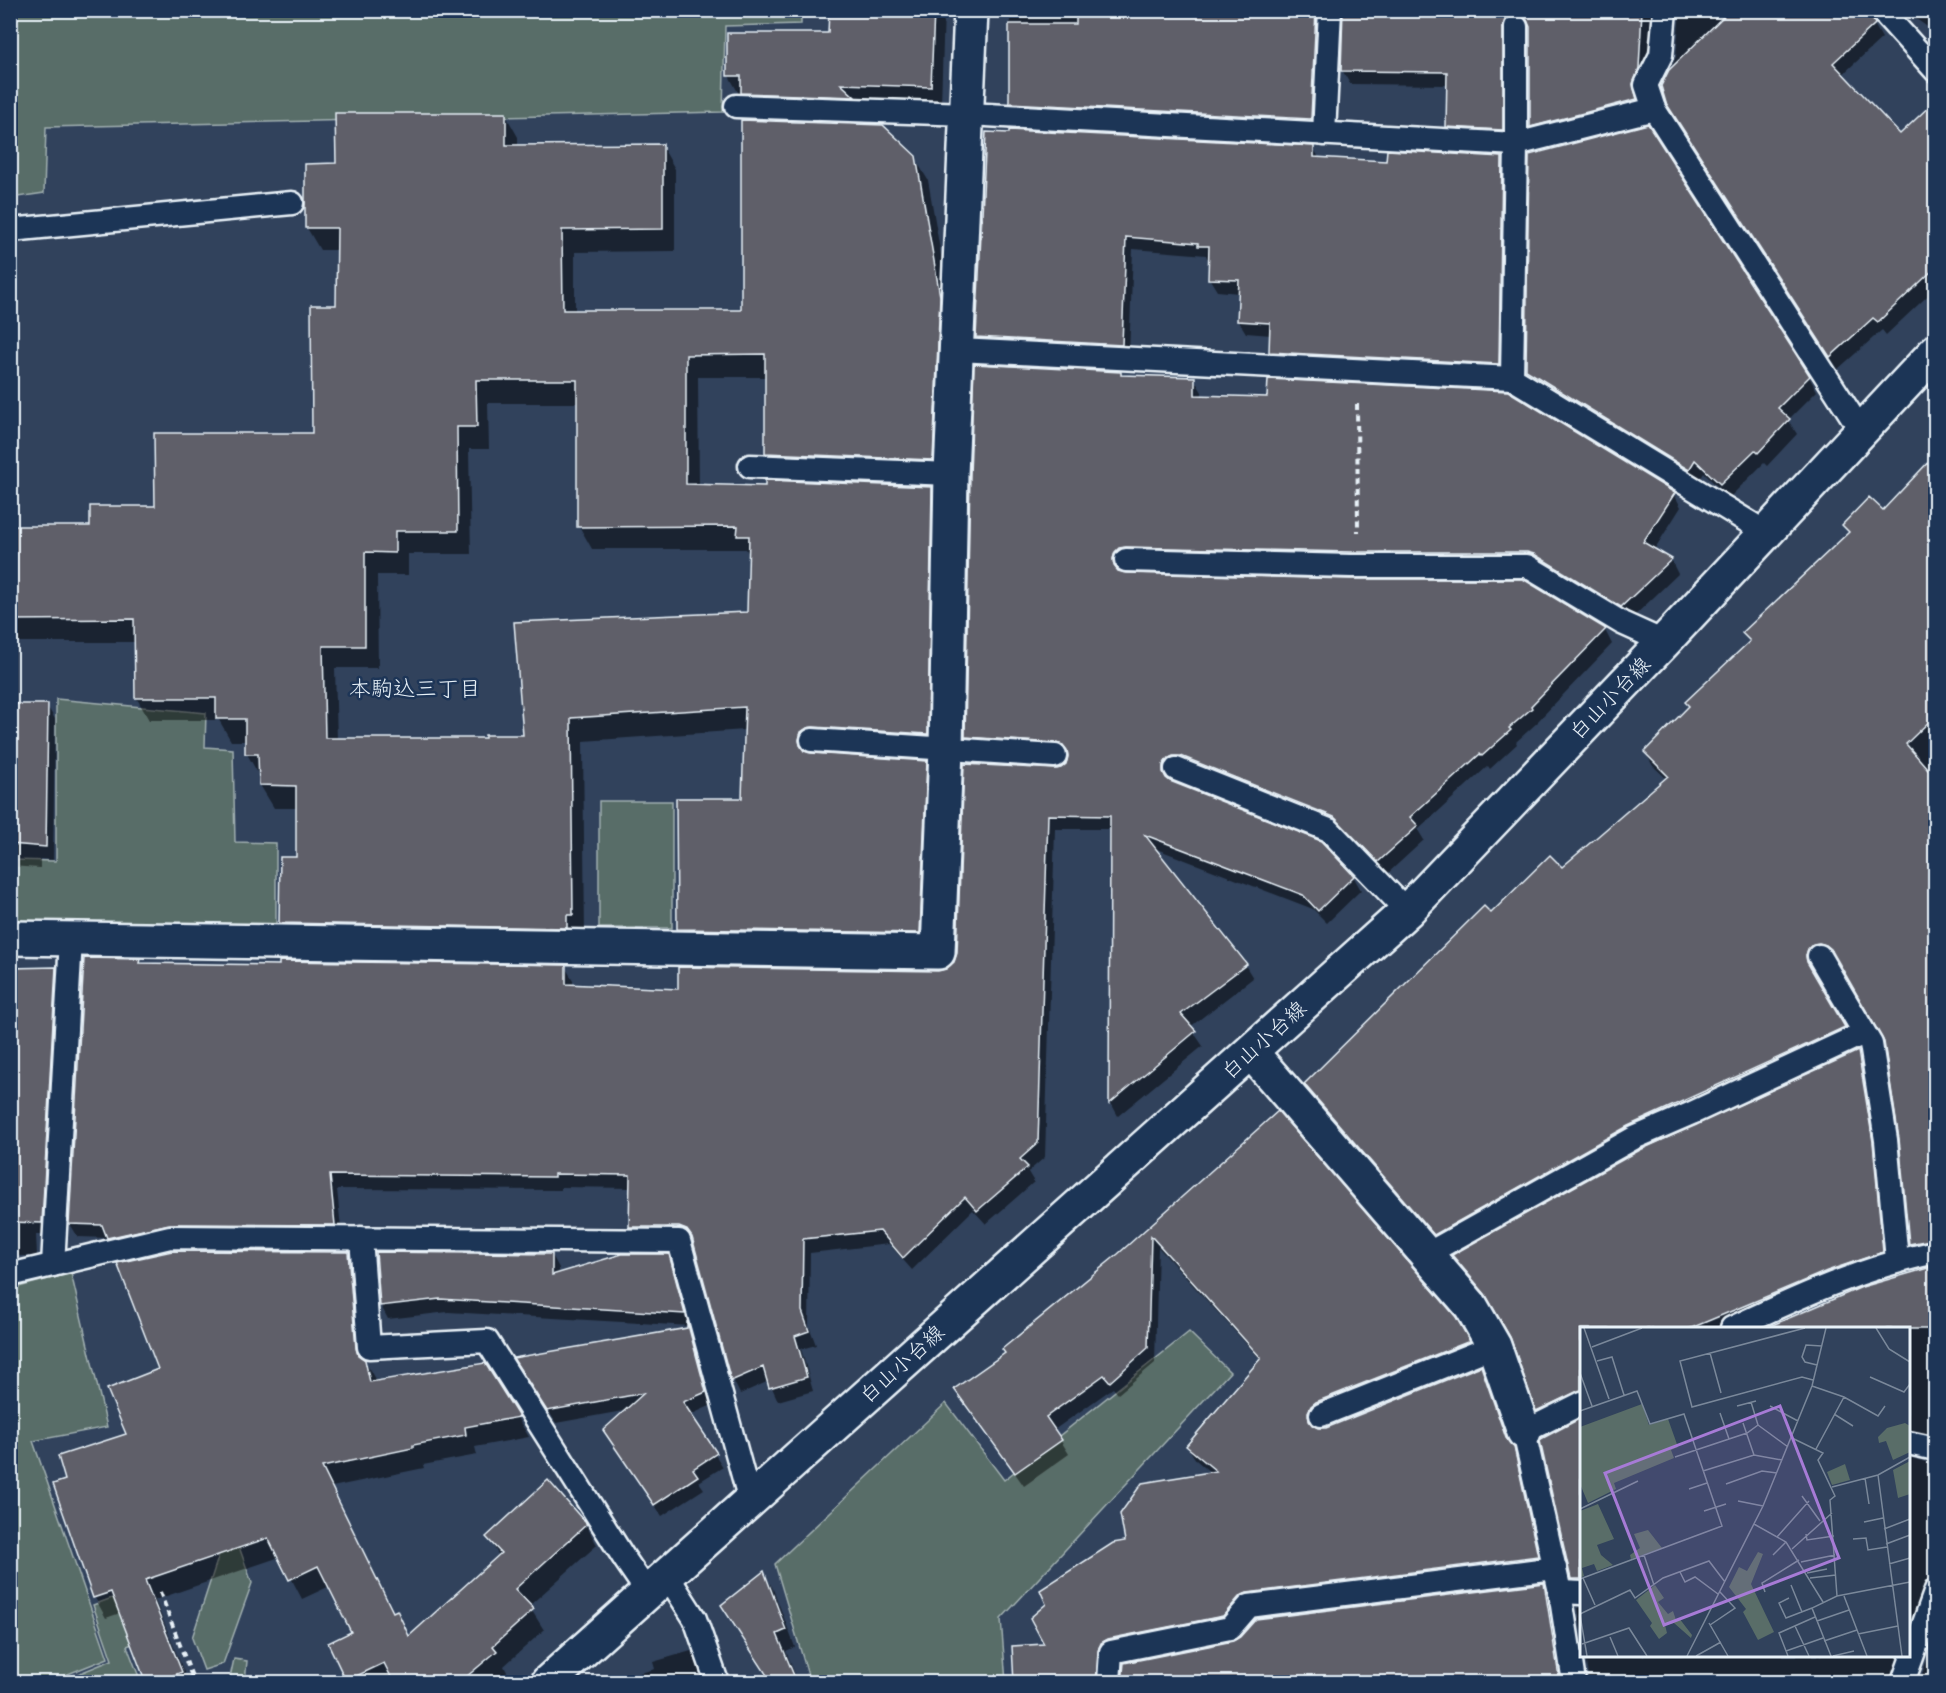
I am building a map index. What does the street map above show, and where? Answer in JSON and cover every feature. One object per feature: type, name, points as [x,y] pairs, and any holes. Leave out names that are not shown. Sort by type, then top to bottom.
[{"type":"street","points":[[10,938],[938,952],[946,748],[951,474],[971,10]]},
{"type":"street","name":"白山小台線","points":[[548,1683],[1407,911],[1664,642],[1935,352]]},
{"type":"street","points":[[1251,1052],[1471,1306],[1494,1346],[1524,1432]]},
{"type":"lane","points":[[1324,134],[1330,10]]},
{"type":"lane","points":[[1665,10],[1661,55],[1646,85],[1654,109],[1862,432]]},
{"type":"lane","points":[[1881,10],[1935,71]]},
{"type":"lane","points":[[1512,378],[1516,144],[1515,27]]},
{"type":"lane","points":[[736,106],[968,114],[1516,144],[1654,109]]},
{"type":"lane","points":[[10,230],[292,203]]},
{"type":"lane","points":[[958,350],[1512,378],[1765,532]]},
{"type":"lane","points":[[750,466],[951,474]]},
{"type":"lane","points":[[1126,560],[1358,566],[1527,566],[1622,623],[1664,642]]},
{"type":"lane","points":[[812,740],[1055,756]]},
{"type":"lane","points":[[1176,769],[1329,830],[1407,911]]},
{"type":"lane","points":[[53,1265],[71,939]]},
{"type":"lane","points":[[1819,956],[1871,1044],[1886,1140],[1897,1260]]},
{"type":"lane","points":[[1427,1254],[1634,1138],[1863,1032]]},
{"type":"lane","points":[[10,1275],[170,1237],[679,1241],[750,1501]]},
{"type":"lane","points":[[361,1238],[369,1347],[487,1341],[624,1558],[695,1619],[717,1683]]},
{"type":"lane","points":[[1736,1327],[1803,1295],[1897,1260],[1935,1252]]},
{"type":"lane","points":[[1321,1415],[1494,1346]]},
{"type":"lane","points":[[1575,1683],[1571,1593],[1555,1568],[1524,1432],[1580,1404]]},
{"type":"lane","points":[[1910,1443],[1935,1449]]},
{"type":"lane","points":[[1109,1683],[1111,1652],[1230,1628],[1249,1606],[1555,1568]]},
{"type":"lane","points":[[1912,1645],[1935,1590]]},
{"type":"lane","points":[[1904,1683],[1909,1657]]},
{"type":"path","points":[[1357,370],[1358,566]]},
{"type":"path","points":[[160,1592],[194,1683]]},
{"type":"green space","points":[[11,11],[801,11],[801,24],[725,26],[723,112],[46,127],[44,193],[11,198]]},
{"type":"green space","points":[[56,699],[206,713],[205,747],[233,749],[235,842],[276,843],[276,937],[11,932],[11,860],[56,861]]},
{"type":"green space","points":[[599,801],[672,801],[672,928],[599,928]]},
{"type":"green space","points":[[71,1273],[107,1427],[33,1441],[108,1658],[48,1682],[11,1682],[11,1289]]},
{"type":"green space","points":[[1189,1332],[1230,1372],[1001,1619],[1006,1682],[810,1682],[775,1564],[946,1403],[1004,1480]]},
{"type":"green space","points":[[233,1530],[252,1583],[223,1664],[204,1670],[192,1638],[225,1536]]},
{"type":"green space","points":[[145,1586],[163,1632],[127,1646],[141,1682],[58,1682],[112,1660],[93,1605]]},
{"type":"green space","points":[[234,1659],[247,1661],[245,1682],[229,1682]]},
{"type":"building","points":[[829,10],[934,10],[931,87],[841,84],[855,97],[741,93],[741,76],[727,76],[727,33],[828,33]]},
{"type":"building","points":[[1076,10],[1316,10],[1311,119],[1009,103],[1009,24],[1076,24]]},
{"type":"building","points":[[1343,10],[1423,10],[1423,13],[1512,14],[1505,20],[1503,27],[1503,130],[1446,127],[1447,72],[1341,71]]},
{"type":"building","points":[[1521,10],[1642,10],[1639,68],[1633,84],[1637,99],[1530,127],[1530,27],[1527,20],[1520,15]]},
{"type":"building","points":[[1730,10],[1868,10],[1875,24],[1833,63],[1900,134],[1935,101],[1935,268],[1878,322],[1873,318],[1830,357],[1666,103],[1661,86],[1669,70]]},
{"type":"building","points":[[335,113],[506,113],[506,145],[663,144],[663,229],[562,230],[563,310],[741,310],[741,120],[883,125],[916,156],[940,296],[933,460],[765,453],[765,354],[686,355],[686,484],[765,486],[765,480],[932,487],[928,734],[813,727],[801,732],[799,740],[804,751],[811,753],[927,761],[920,933],[677,929],[676,798],[742,798],[745,707],[571,718],[573,915],[567,915],[567,928],[279,923],[280,857],[296,857],[296,786],[259,785],[258,754],[245,754],[245,719],[216,719],[216,698],[135,698],[134,619],[10,620],[10,526],[90,526],[90,506],[155,506],[154,433],[312,433],[311,305],[336,305],[337,228],[305,228],[305,164],[336,163]],"holes":[[[476,380],[577,380],[577,527],[738,526],[737,536],[749,536],[747,612],[514,622],[523,735],[485,735],[485,738],[325,738],[323,646],[365,646],[365,552],[395,553],[395,531],[458,531],[457,427],[477,427]]]},
{"type":"building","points":[[1648,124],[1810,376],[1778,408],[1790,419],[1758,453],[1755,450],[1720,484],[1695,460],[1689,470],[1526,370],[1529,155]]},
{"type":"building","points":[[1009,130],[1314,146],[1314,157],[1386,161],[1387,150],[1502,157],[1499,364],[1269,352],[1270,323],[1237,321],[1239,280],[1208,279],[1209,246],[1126,237],[1122,345],[976,337],[986,132],[1009,133]]},
{"type":"building","points":[[974,364],[1121,372],[1121,375],[1195,377],[1195,395],[1267,397],[1268,379],[1508,391],[1675,493],[1643,542],[1672,559],[1621,607],[1534,554],[1527,552],[1119,548],[1113,559],[1114,566],[1118,571],[1126,573],[1351,579],[1523,579],[1606,629],[1531,706],[1532,708],[1509,728],[1511,730],[1482,756],[1480,754],[1410,817],[1418,826],[1378,862],[1334,817],[1181,756],[1167,759],[1163,765],[1163,772],[1170,781],[1321,841],[1354,876],[1318,911],[1303,895],[1145,835],[1247,964],[1181,1014],[1196,1031],[1109,1104],[1110,816],[1048,815],[1038,1143],[1020,1159],[1028,1167],[977,1211],[965,1197],[903,1258],[880,1231],[803,1239],[802,1311],[809,1331],[795,1336],[807,1377],[769,1388],[763,1367],[731,1381],[692,1237],[687,1230],[679,1227],[629,1227],[630,1175],[554,1174],[554,1177],[330,1175],[335,1225],[170,1224],[107,1238],[102,1225],[69,1224],[84,958],[140,959],[139,963],[279,965],[279,961],[566,965],[566,984],[678,989],[678,967],[938,971],[946,969],[954,962],[957,953],[964,764],[1055,769],[1066,764],[1068,756],[1063,745],[1056,743],[965,737]]},
{"type":"building","points":[[1935,455],[1935,716],[1906,744],[1935,777],[1935,1239],[1909,1244],[1899,1139],[1884,1042],[1831,949],[1819,943],[1813,944],[1808,949],[1807,962],[1845,1027],[1628,1126],[1434,1235],[1304,1084],[1484,906],[1491,913],[1550,855],[1562,867],[1668,776],[1644,752],[1689,706],[1685,702],[1750,641],[1742,633],[1849,532],[1842,525],[1869,497],[1883,510]]},
{"type":"building","points":[[10,704],[48,704],[46,847],[10,844]]},
{"type":"building","points":[[56,967],[42,1223],[10,1222],[10,968]]},
{"type":"building","points":[[1858,1051],[1873,1142],[1883,1252],[1827,1271],[1694,1327],[1580,1327],[1580,1390],[1536,1411],[1510,1337],[1485,1294],[1452,1255],[1640,1150]]},
{"type":"building","points":[[1278,1111],[1456,1317],[1470,1341],[1316,1402],[1308,1412],[1309,1421],[1318,1428],[1326,1428],[1481,1366],[1506,1438],[1514,1447],[1538,1556],[1247,1593],[1239,1597],[1223,1616],[1108,1639],[1101,1643],[1098,1651],[1096,1683],[1014,1683],[1012,1646],[1044,1644],[1030,1618],[1046,1604],[1040,1590],[1113,1543],[1125,1541],[1120,1514],[1142,1483],[1216,1471],[1186,1446],[1261,1358],[1151,1236],[1148,1348],[1110,1382],[1104,1375],[1046,1417],[1062,1440],[1015,1473],[954,1389],[1005,1353],[1002,1349],[1118,1254]]},
{"type":"building","points":[[172,1251],[348,1252],[356,1348],[358,1355],[365,1360],[370,1382],[485,1363],[519,1417],[465,1427],[466,1435],[322,1467],[393,1612],[397,1610],[409,1636],[501,1553],[486,1537],[548,1480],[587,1524],[515,1589],[534,1609],[493,1646],[497,1651],[459,1683],[394,1683],[384,1663],[346,1681],[328,1643],[351,1632],[318,1566],[289,1580],[268,1538],[145,1580],[182,1672],[154,1683],[146,1683],[111,1592],[93,1598],[53,1484],[65,1480],[58,1456],[126,1434],[107,1389],[158,1369],[117,1263]]},
{"type":"building","points":[[376,1252],[552,1254],[552,1275],[622,1254],[669,1254],[685,1314],[440,1299],[380,1306]]},
{"type":"building","points":[[1935,1266],[1935,1329],[1768,1327],[1862,1287]]},
{"type":"building","points":[[687,1321],[706,1392],[683,1402],[717,1453],[693,1469],[698,1476],[654,1505],[603,1430],[644,1393],[547,1411],[513,1358],[687,1328]]},
{"type":"building","points":[[1580,1419],[1580,1579],[1571,1579],[1541,1439]]},
{"type":"building","points":[[764,1571],[786,1630],[777,1634],[797,1683],[772,1683],[721,1605]]},
{"type":"building","points":[[1544,1583],[1560,1683],[1122,1683],[1124,1663],[1233,1641],[1240,1637],[1256,1619]]},
{"type":"district","name":"本駒込三丁目","points":[[415,688]]}]
